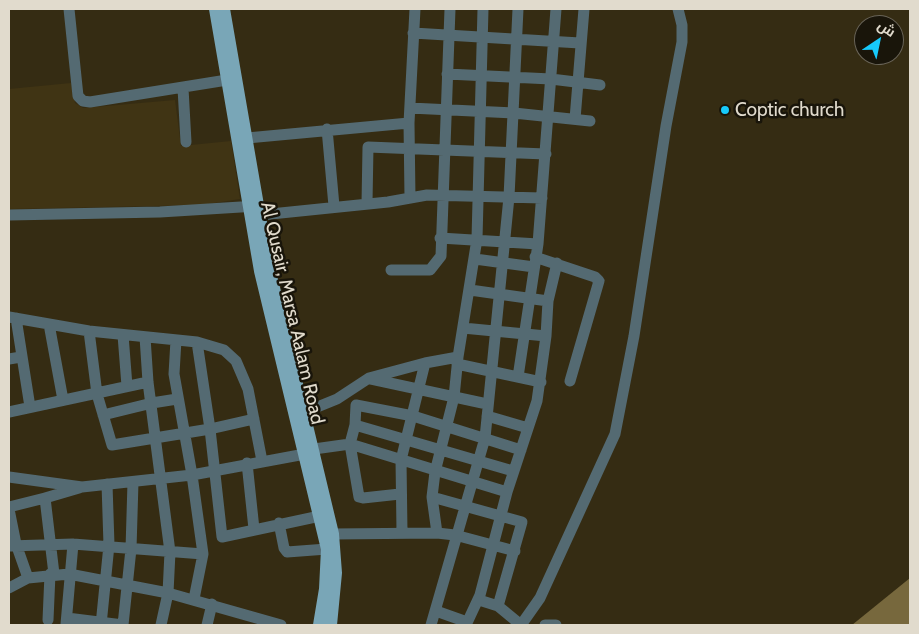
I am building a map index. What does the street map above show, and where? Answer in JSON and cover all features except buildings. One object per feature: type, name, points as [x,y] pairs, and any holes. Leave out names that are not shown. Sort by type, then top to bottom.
[{"type":"main road","name":"Al Qusair, Marsa Aalam Road","points":[[215,9],[227,80],[268,263],[305,412],[309,452],[327,549],[325,589],[319,625]]},
{"type":"main road","name":"Al Qusair, Marsa Aalam Road","points":[[224,9],[247,138],[256,209],[260,271],[333,534],[336,573],[331,625]]},
{"type":"street","points":[[69,9],[78,96],[82,101],[90,102],[227,80]]},
{"type":"street","points":[[410,198],[409,123],[415,9]]},
{"type":"street","points":[[391,270],[430,270],[441,256],[440,238],[450,9]]},
{"type":"street","points":[[437,533],[432,497],[435,472],[454,397],[457,361],[464,328],[477,239],[483,9]]},
{"type":"street","points":[[431,625],[455,535],[485,438],[509,197],[518,9]]},
{"type":"street","points":[[518,377],[538,244],[556,9]]},
{"type":"street","points":[[575,120],[584,9]]},
{"type":"street","points":[[479,600],[498,606],[521,625],[540,598],[615,434],[634,336],[666,126],[682,42],[682,25],[678,9]]},
{"type":"street","points":[[413,32],[580,43]]},
{"type":"street","points":[[447,74],[551,78],[600,85]]},
{"type":"street","points":[[182,88],[186,142]]},
{"type":"street","points":[[410,108],[514,113],[590,121]]},
{"type":"street","points":[[247,138],[327,129],[409,123]]},
{"type":"street","points":[[367,126],[367,203]]},
{"type":"street","points":[[327,129],[334,206]]},
{"type":"street","points":[[368,147],[546,154]]},
{"type":"street","points":[[9,215],[334,206],[443,194],[542,198]]},
{"type":"street","points":[[440,238],[505,240],[538,244]]},
{"type":"street","points":[[475,259],[503,263],[557,262],[595,277],[599,281],[570,381]]},
{"type":"street","points":[[436,611],[466,624],[479,600],[500,515],[541,382],[548,301],[557,262]]},
{"type":"street","points":[[470,290],[548,301]]},
{"type":"street","points":[[30,407],[12,318],[88,331],[197,342],[224,350],[236,361],[248,389],[262,461]]},
{"type":"street","points":[[49,324],[63,400]]},
{"type":"street","points":[[464,328],[546,336]]},
{"type":"street","points":[[88,331],[97,394],[112,445],[157,439],[254,419]]},
{"type":"street","points":[[123,335],[127,386]]},
{"type":"street","points":[[145,337],[148,382],[157,439],[170,552],[168,593],[161,625]]},
{"type":"street","points":[[176,340],[174,374],[177,399],[192,475],[203,554],[194,599]]},
{"type":"street","points":[[197,342],[210,429],[222,537],[320,516]]},
{"type":"street","points":[[9,359],[21,356]]},
{"type":"street","points":[[305,412],[337,399],[369,378],[425,363],[457,361],[491,372],[541,382]]},
{"type":"street","points":[[402,532],[401,460],[425,363]]},
{"type":"street","points":[[369,378],[487,404]]},
{"type":"street","points":[[9,412],[148,382]]},
{"type":"street","points":[[354,389],[356,425],[350,444],[359,497],[400,494]]},
{"type":"street","points":[[103,414],[152,402],[177,399]]},
{"type":"street","points":[[356,405],[413,416],[521,450]]},
{"type":"street","points":[[487,416],[528,428]]},
{"type":"street","points":[[356,425],[478,459],[513,471]]},
{"type":"street","points":[[9,477],[82,486],[133,482],[192,475],[350,444],[435,472],[507,492]]},
{"type":"street","points":[[247,463],[254,529]]},
{"type":"street","points":[[73,544],[66,622],[123,625],[131,549],[133,482]]},
{"type":"street","points":[[101,623],[109,545],[107,484]]},
{"type":"street","points":[[28,578],[13,545],[9,508],[82,486]]},
{"type":"street","points":[[432,497],[522,522],[498,606]]},
{"type":"street","points":[[45,498],[51,543],[52,574],[48,620]]},
{"type":"street","points":[[279,524],[284,548],[287,552],[327,549]]},
{"type":"street","points":[[333,534],[437,533],[455,535],[515,551]]},
{"type":"street","points":[[13,545],[51,543],[109,545],[131,549],[203,554]]},
{"type":"street","points":[[9,588],[28,578],[52,574],[69,574],[127,583],[194,599],[212,604],[248,621],[281,625]]},
{"type":"street","points":[[207,625],[212,604]]},
{"type":"shaded area","points":[[71,83],[75,103],[83,108],[175,100],[181,146],[231,141],[240,199],[202,205],[9,209],[9,89]]},
{"type":"shaded area","points":[[910,578],[910,625],[852,625]]},
{"type":"place","name":"Coptic church","points":[[725,110]]}]
